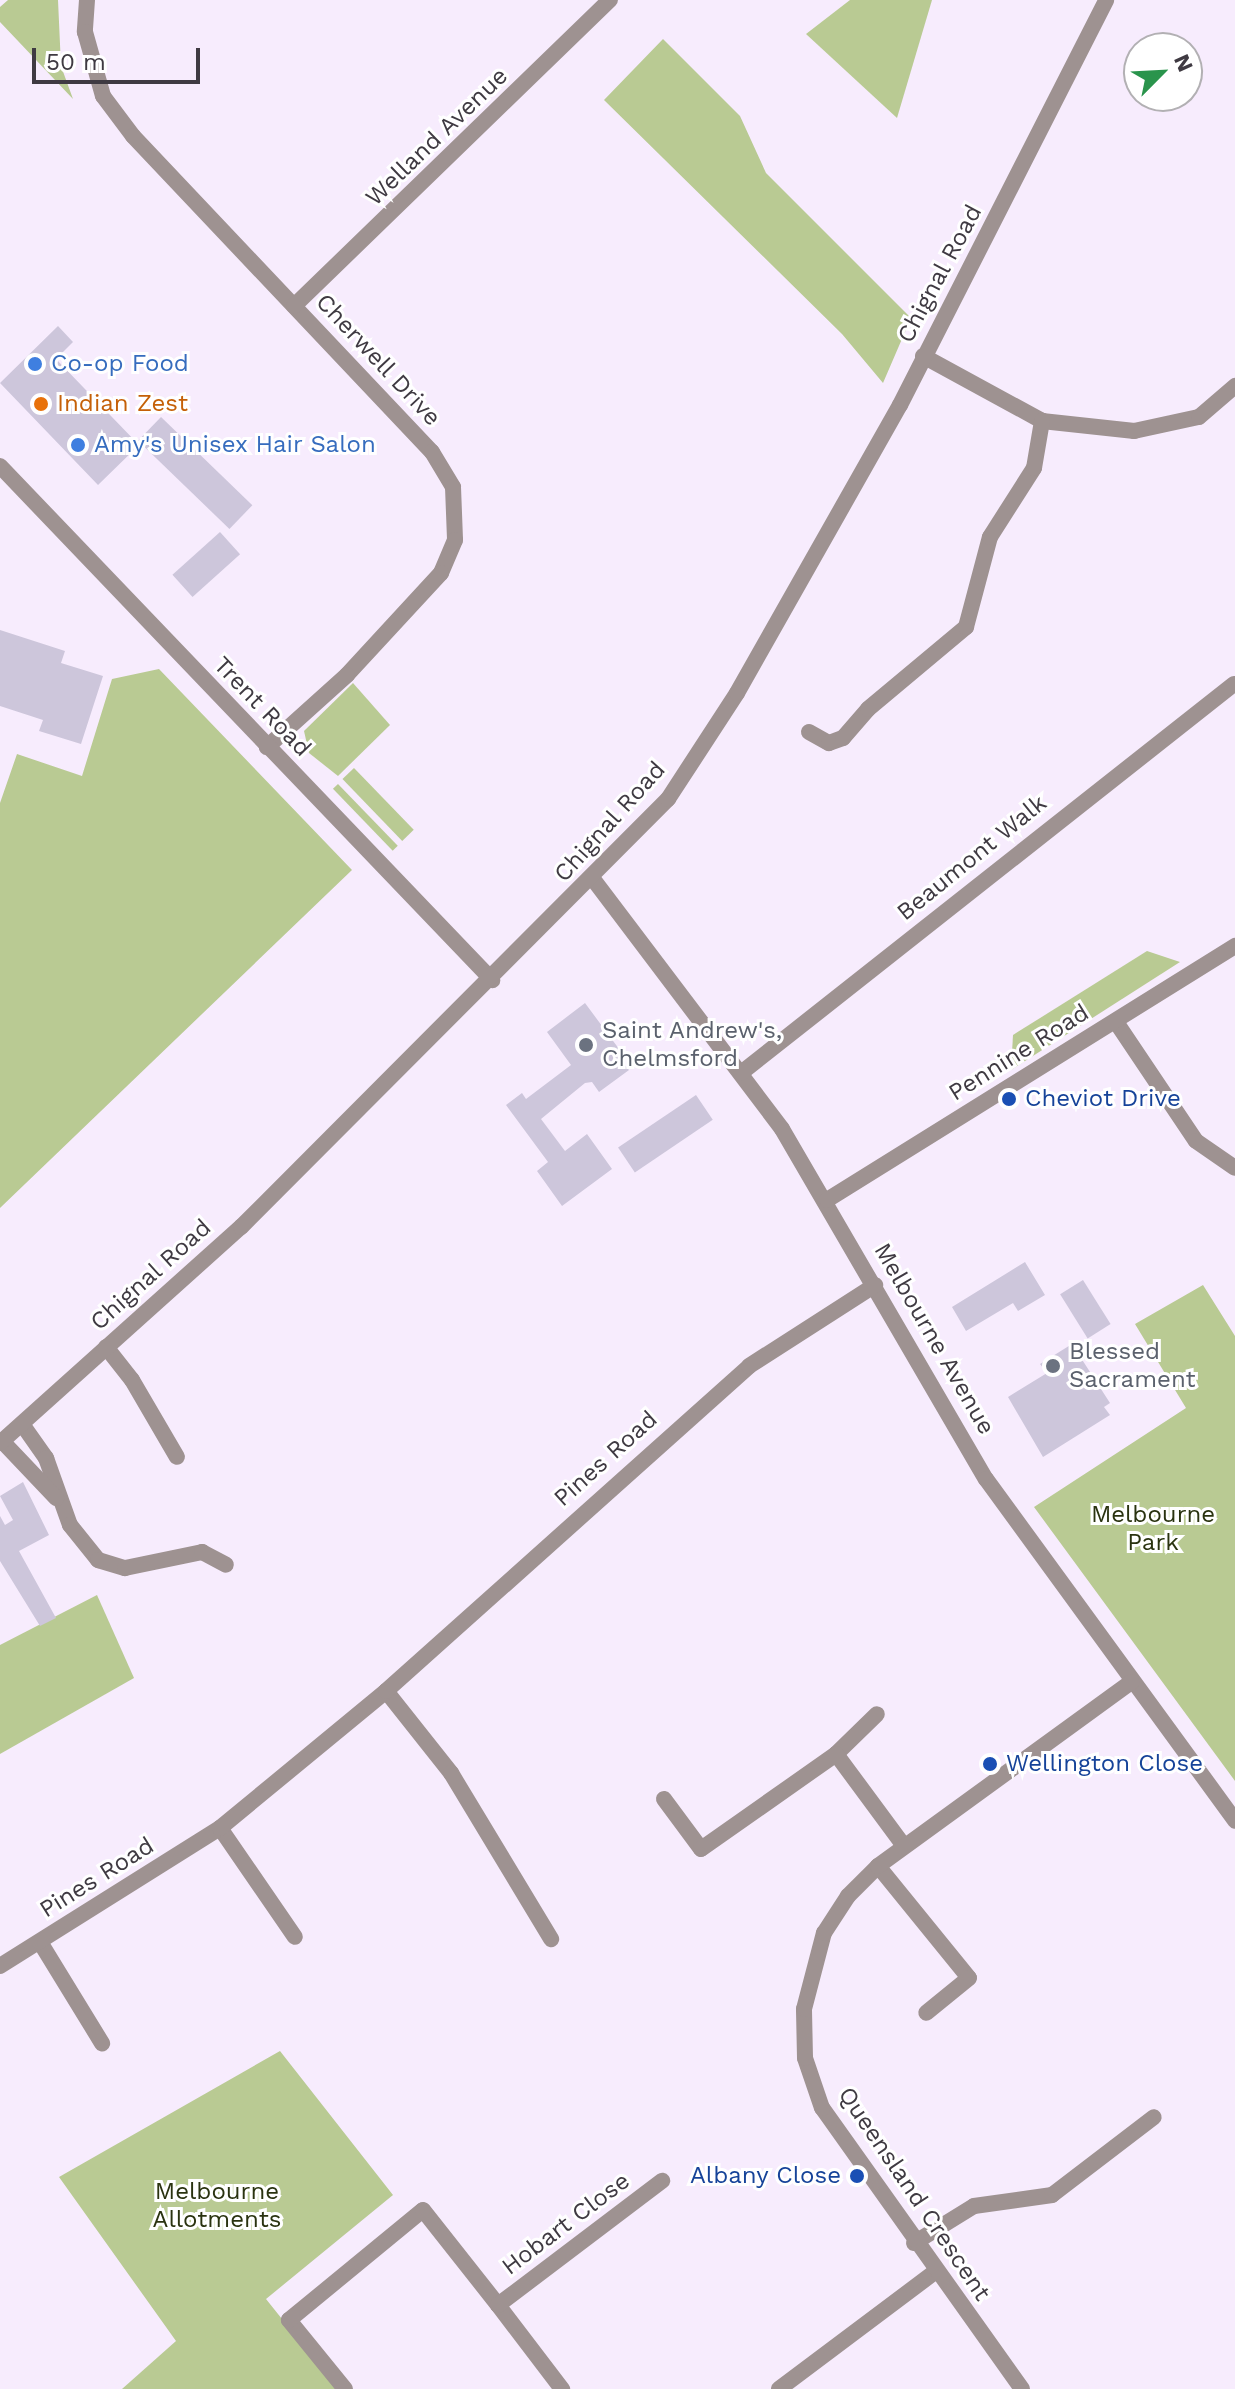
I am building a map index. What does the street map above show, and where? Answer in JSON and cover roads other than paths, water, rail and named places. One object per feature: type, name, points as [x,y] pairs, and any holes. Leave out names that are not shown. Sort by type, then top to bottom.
[{"type":"street","name":"Cherwell Drive","points":[[87,0],[85,32],[103,96],[133,136],[432,452],[453,487],[458,521],[449,559],[427,590],[347,675],[267,747]]},
{"type":"street","name":"Welland Avenue","points":[[294,306],[610,0]]},
{"type":"street","name":"Chignal Road","points":[[1,1442],[252,1216],[593,879],[685,776],[832,527],[1106,0]]},
{"type":"street","points":[[923,356],[1042,421],[1134,431],[1199,417],[1235,386]]},
{"type":"street","points":[[809,732],[829,743],[843,738],[868,709],[966,627],[990,537],[1034,468],[1042,421]]},
{"type":"street","name":"Trent Road","points":[[0,466],[492,980]]},
{"type":"street","name":"Beaumont Walk","points":[[741,1073],[1235,684]]},
{"type":"street","name":"Melbourne Avenue","points":[[593,879],[741,1073],[827,1200],[986,1479],[1235,1821]]},
{"type":"street","name":"Pennine Road","points":[[827,1200],[1235,946]]},
{"type":"street","points":[[1116,1022],[1196,1141],[1235,1168]]},
{"type":"street","name":"Pines Road","points":[[0,1966],[220,1828],[386,1691],[749,1366],[875,1285]]},
{"type":"street","points":[[106,1347],[132,1380],[177,1457]]},
{"type":"street","points":[[22,1424],[46,1458],[57,1500]]},
{"type":"street","points":[[1,1442],[57,1500],[87,1551],[111,1566],[141,1565],[202,1552],[226,1565]]},
{"type":"street","name":"Queensland Crescent","points":[[1022,2389],[914,2243],[822,2108],[803,2034],[809,1976],[824,1933],[848,1896],[878,1866],[1131,1682]]},
{"type":"street","points":[[386,1691],[451,1773],[551,1939]]},
{"type":"street","points":[[664,1799],[701,1849],[836,1754],[877,1714]]},
{"type":"street","points":[[836,1754],[904,1846]]},
{"type":"street","points":[[220,1828],[295,1937]]},
{"type":"street","points":[[878,1866],[969,1978],[926,2013]]},
{"type":"street","name":"Pines Road","points":[[40,1942],[102,2043]]},
{"type":"street","points":[[914,2243],[974,2206],[1052,2195],[1154,2117]]},
{"type":"street","name":"Hobart Close","points":[[498,2305],[662,2181]]},
{"type":"street","name":"Hobart Close","points":[[345,2389],[289,2320],[423,2210],[562,2389]]},
{"type":"street","points":[[779,2389],[935,2272]]},
{"type":"place","name":"Co-op Food","points":[[35,364]]},
{"type":"place","name":"Indian Zest","points":[[41,404]]},
{"type":"place","name":"Amy's Unisex Hair Salon","points":[[78,445]]},
{"type":"place","name":"Saint Andrew's, Chelmsford","points":[[586,1045]]},
{"type":"place","name":"Cheviot Drive","points":[[1009,1099]]},
{"type":"place","name":"Blessed Sacrament","points":[[1053,1366]]},
{"type":"place","name":"Wellington Close","points":[[990,1764]]},
{"type":"place","name":"Albany Close","points":[[857,2176]]},
{"type":"park label","name":"Melbourne Park","points":[[1153,1529]]},
{"type":"park label","name":"Melbourne Allotments","points":[[217,2206]]}]
